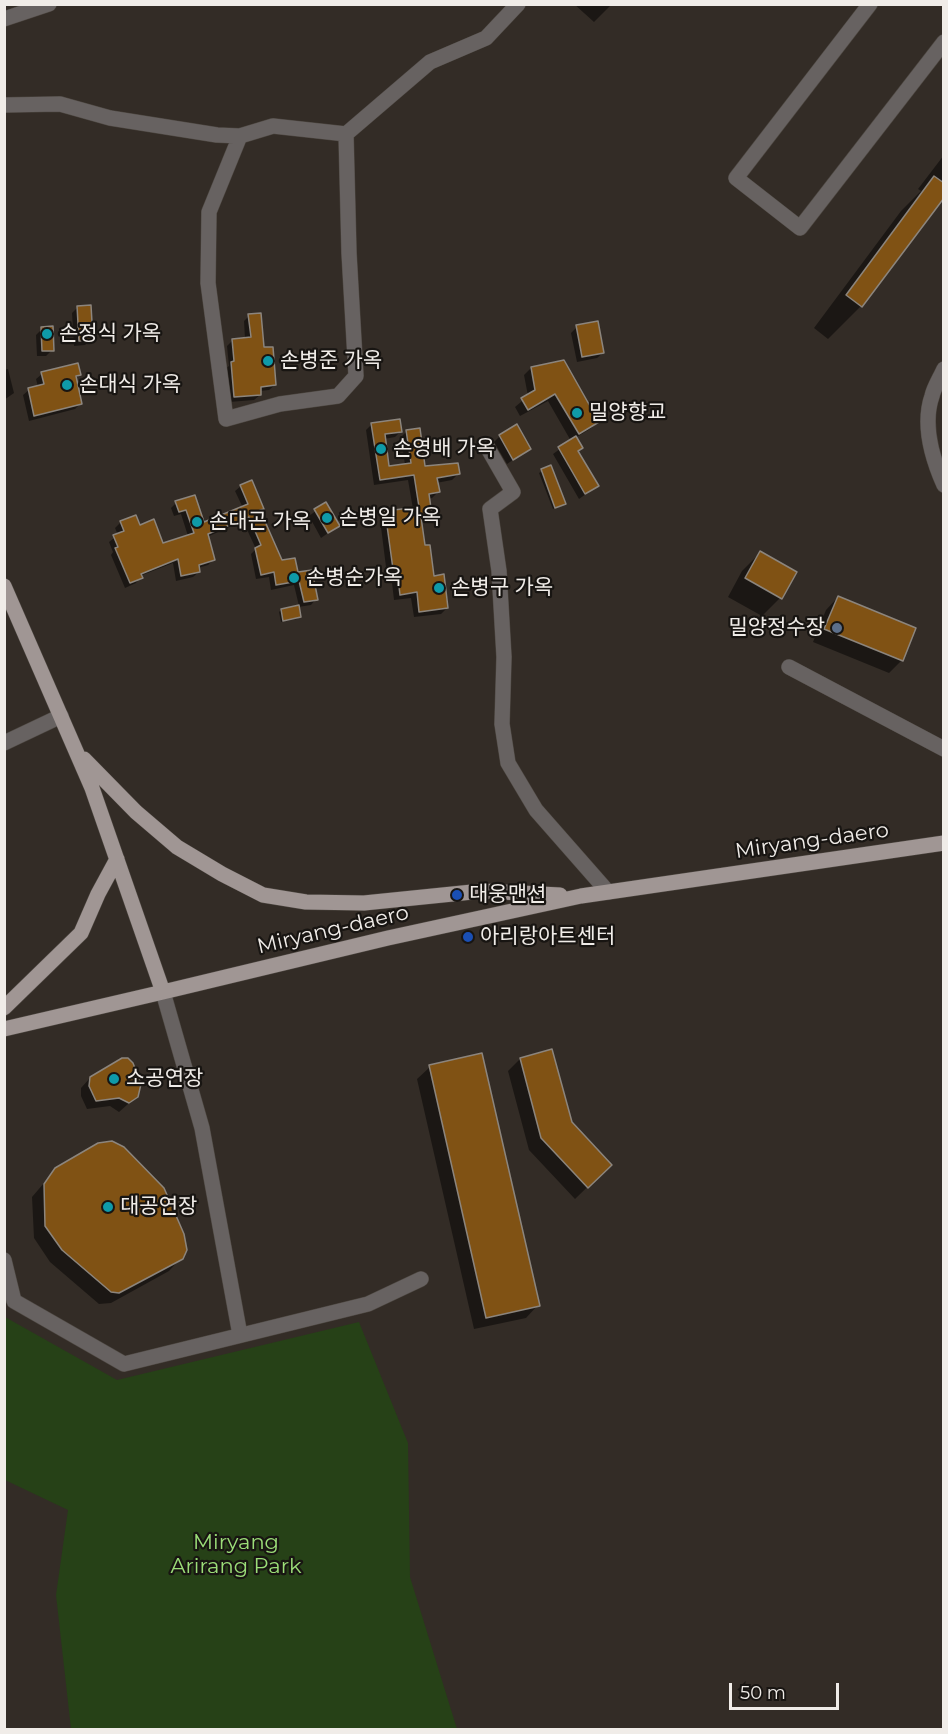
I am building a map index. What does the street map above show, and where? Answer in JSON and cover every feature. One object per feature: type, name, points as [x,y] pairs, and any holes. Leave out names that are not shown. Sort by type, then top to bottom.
[{"type":"main road","points":[[4,586],[92,788],[163,992]]},
{"type":"main road","points":[[77,751],[136,812],[177,847],[263,895],[306,902],[363,903],[482,891],[581,896]]},
{"type":"main road","name":"Miryang-daero","points":[[4,1029],[388,938],[581,896],[944,843]]},
{"type":"main road","points":[[4,1008],[81,933],[117,859]]},
{"type":"street","points":[[4,19],[49,4]]},
{"type":"street","points":[[4,105],[60,104],[110,117],[217,135],[240,136],[273,126],[346,134],[430,62],[486,38],[518,4]]},
{"type":"street","points":[[870,4],[736,178],[800,228],[944,42]]},
{"type":"street","points":[[240,136],[209,212],[208,283],[226,419],[280,404],[338,396],[356,376],[349,253],[346,134]]},
{"type":"street","points":[[944,369],[931,397],[928,418],[935,465],[944,485]]},
{"type":"street","points":[[486,445],[513,492],[490,509],[499,571],[504,657],[502,724],[508,763],[536,810],[608,892]]},
{"type":"street","points":[[789,667],[944,749]]},
{"type":"street","points":[[4,743],[61,716]]},
{"type":"street","points":[[163,992],[202,1128],[240,1335]]},
{"type":"street","points":[[4,1260],[14,1301],[124,1364],[369,1304],[420,1279]]},
{"type":"green space","name":"Miryang Arirang Park","points":[[5,1317],[117,1380],[359,1322],[408,1443],[410,1577],[457,1729],[71,1729],[56,1595],[68,1510],[5,1480]]},
{"type":"building","points":[[934,176],[944,183],[944,198],[862,307],[846,295]]},
{"type":"building","points":[[91,305],[93,340],[79,341],[77,306]]},
{"type":"building","points":[[261,313],[264,347],[273,347],[276,385],[261,387],[261,395],[234,397],[232,339],[251,337],[248,314]]},
{"type":"building","points":[[598,321],[604,353],[582,357],[576,325]]},
{"type":"building","points":[[53,326],[54,351],[42,351],[41,327]]},
{"type":"building","points":[[564,360],[599,422],[579,434],[555,394],[528,410],[521,398],[535,390],[531,367]]},
{"type":"building","points":[[78,363],[81,375],[76,376],[82,404],[34,416],[28,388],[44,384],[41,372]]},
{"type":"building","points":[[400,419],[402,432],[385,434],[389,466],[411,463],[406,430],[420,428],[425,466],[458,463],[460,474],[437,478],[440,492],[429,494],[432,515],[421,517],[425,545],[430,545],[434,576],[444,574],[448,608],[419,612],[417,592],[400,595],[397,569],[393,569],[385,511],[419,507],[414,475],[380,480],[371,423]]},
{"type":"building","points":[[517,424],[531,449],[513,460],[499,435]]},
{"type":"building","points":[[576,436],[583,448],[578,451],[599,486],[585,494],[558,447]]},
{"type":"building","points":[[551,465],[566,504],[555,508],[541,469]]},
{"type":"building","points":[[252,480],[264,509],[260,510],[282,560],[295,558],[298,572],[312,570],[318,600],[304,602],[299,581],[276,585],[274,572],[261,575],[255,548],[261,545],[249,517],[208,534],[215,560],[199,565],[200,572],[181,576],[178,559],[141,574],[143,578],[130,583],[115,548],[118,547],[113,535],[124,531],[120,521],[136,515],[140,525],[154,519],[163,543],[194,533],[186,510],[179,512],[175,501],[195,495],[204,522],[248,504],[240,485]]},
{"type":"building","name":"손병일 가옥","points":[[326,502],[340,526],[328,533],[314,509]]},
{"type":"building","points":[[760,551],[797,572],[782,599],[745,578]]},
{"type":"building","points":[[838,596],[916,628],[903,661],[824,629]]},
{"type":"building","points":[[299,605],[301,617],[283,621],[281,609]]},
{"type":"building","points":[[552,1049],[572,1122],[612,1165],[588,1188],[541,1138],[520,1058]]},
{"type":"building","points":[[482,1053],[540,1306],[486,1318],[429,1065]]},
{"type":"building","name":"소공연장","points":[[122,1058],[128,1058],[133,1063],[141,1084],[138,1097],[129,1103],[119,1098],[96,1101],[89,1086],[90,1077]]},
{"type":"building","name":"대공연장","points":[[112,1141],[124,1147],[164,1188],[184,1234],[187,1250],[183,1259],[119,1293],[111,1292],[62,1250],[45,1226],[44,1184],[55,1168],[98,1143]]},
{"type":"place","name":"손정식 가옥","points":[[47,334]]},
{"type":"place","name":"손병준 가옥","points":[[268,361]]},
{"type":"place","name":"손대식 가옥","points":[[67,385]]},
{"type":"place","name":"밀양향교","points":[[577,413]]},
{"type":"place","name":"손영배 가옥","points":[[381,449]]},
{"type":"place","name":"손병일 가옥","points":[[327,518]]},
{"type":"place","name":"손대곤 가옥","points":[[197,522]]},
{"type":"place","name":"손병순가옥","points":[[294,578]]},
{"type":"place","name":"손병구 가옥","points":[[439,588]]},
{"type":"place","name":"밀양정수장","points":[[837,628]]},
{"type":"place","name":"대웅맨션","points":[[457,895]]},
{"type":"place","name":"아리랑아트센터","points":[[468,937]]},
{"type":"place","name":"소공연장","points":[[114,1079]]},
{"type":"place","name":"대공연장","points":[[108,1207]]}]
